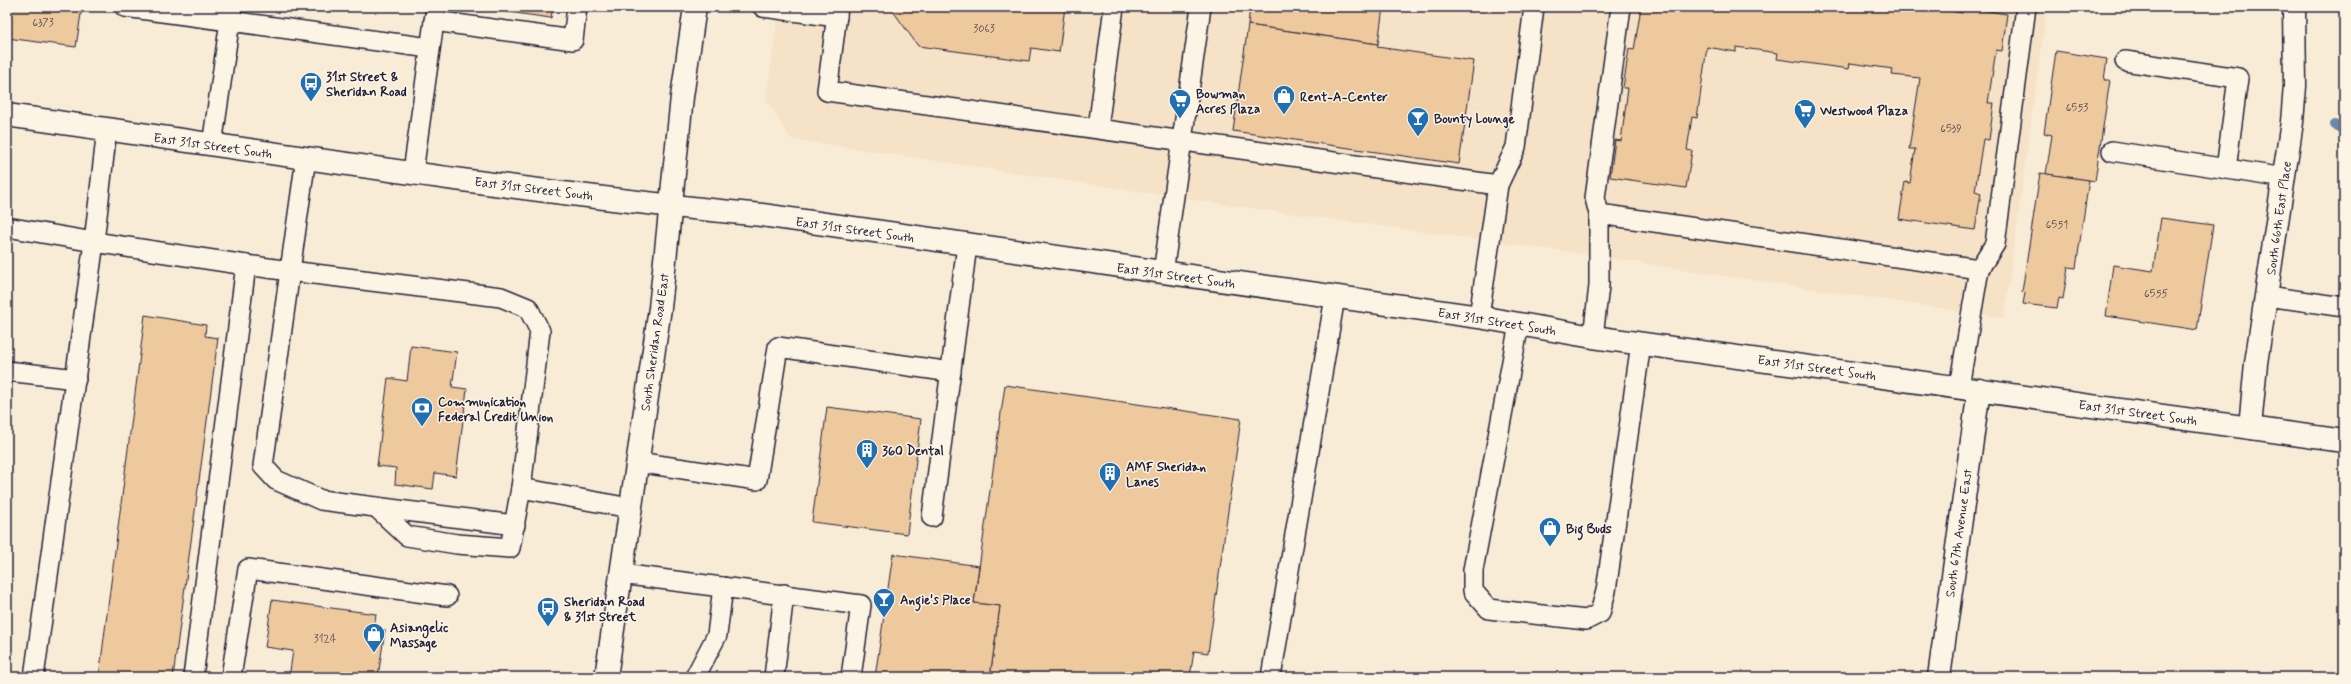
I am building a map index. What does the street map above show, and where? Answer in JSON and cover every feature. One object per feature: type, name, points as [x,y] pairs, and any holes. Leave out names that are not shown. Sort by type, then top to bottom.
[{"type":"main road","name":"South Sheridan Road East","points":[[606,677],[660,308],[682,97],[695,7]]},
{"type":"main road","name":"South 66th East Place","points":[[2250,427],[2256,364],[2285,178],[2295,86],[2294,7]]},
{"type":"main road","name":"East 31st Street South","points":[[7,115],[306,158],[670,206],[762,215],[1479,317],[1641,343],[2344,441]]},
{"type":"main road","name":"South 67th Avenue East","points":[[1939,677],[1969,388]]},
{"type":"lane","points":[[125,7],[231,14],[430,48]]},
{"type":"lane","points":[[413,172],[435,14],[573,40],[577,7]]},
{"type":"lane","points":[[763,7],[837,12],[827,91],[1181,139],[1498,185]]},
{"type":"lane","points":[[1098,128],[1114,7]]},
{"type":"lane","points":[[1163,273],[1201,7]]},
{"type":"lane","points":[[1479,317],[1498,185],[1516,148],[1534,7]]},
{"type":"lane","points":[[1593,336],[1599,286],[1599,214],[1595,198],[1621,7]]},
{"type":"lane","points":[[1969,388],[1979,268],[1995,244],[2026,7]]},
{"type":"lane","points":[[212,145],[231,14]]},
{"type":"lane","points":[[2125,61],[2238,78],[2226,169]]},
{"type":"lane","points":[[34,677],[76,380],[108,129]]},
{"type":"lane","points":[[2112,151],[2285,178]]},
{"type":"lane","points":[[306,158],[263,466],[276,480],[321,500],[515,525]]},
{"type":"lane","points":[[1599,214],[1979,268]]},
{"type":"lane","points":[[7,227],[246,265],[501,297],[528,308],[540,331],[521,488],[510,548],[457,544],[407,536],[376,507]]},
{"type":"lane","points":[[932,517],[968,245]]},
{"type":"lane","points":[[193,677],[246,265]]},
{"type":"lane","points":[[2267,296],[2344,307]]},
{"type":"lane","points":[[1271,677],[1335,297]]},
{"type":"lane","points":[[1519,324],[1473,570],[1474,591],[1489,609],[1586,620],[1600,613],[1606,591],[1641,343]]},
{"type":"lane","points":[[637,462],[758,480],[778,347],[951,372]]},
{"type":"lane","points":[[7,371],[76,380]]},
{"type":"lane","points":[[521,488],[630,508]]},
{"type":"lane","points":[[230,677],[248,569],[447,596]]},
{"type":"lane","points":[[621,574],[861,605],[851,677]]},
{"type":"lane","points":[[695,677],[718,635],[723,587]]},
{"type":"lane","points":[[774,677],[784,594]]},
{"type":"shaded area","points":[[779,7],[2047,7],[2004,318],[1561,251],[1221,204],[791,139],[766,100]]},
{"type":"building","points":[[7,7],[82,7],[76,47],[7,38]]},
{"type":"building","points":[[471,7],[553,7],[551,18]]},
{"type":"building","points":[[894,7],[1065,7],[1059,52],[1031,48],[1029,61],[918,46],[893,11]]},
{"type":"building","points":[[1250,7],[1383,7],[1378,44],[1248,25]]},
{"type":"building","points":[[1641,7],[1927,7],[1962,13],[1963,7],[2007,14],[2002,51],[1996,50],[1988,103],[1994,103],[1989,140],[1983,139],[1975,191],[1981,193],[1975,230],[1899,219],[1905,182],[1910,183],[1915,149],[1909,149],[1920,78],[1892,75],[1893,69],[1850,63],[1849,69],[1777,59],[1778,53],[1736,47],[1736,52],[1707,47],[1697,118],[1692,117],[1687,150],[1692,151],[1686,188],[1610,177],[1615,140],[1621,141],[1628,88],[1623,88],[1629,49],[1634,50]]},
{"type":"building","points":[[1248,25],[1378,44],[1377,47],[1474,61],[1459,164],[1233,131]]},
{"type":"building","points":[[2056,51],[2107,59],[2104,80],[2110,80],[2095,181],[2046,174],[2052,135],[2044,133]]},
{"type":"building","points":[[2040,173],[2089,180],[2076,268],[2068,267],[2063,299],[2059,298],[2057,308],[2023,304],[2025,293],[2022,292]]},
{"type":"building","points":[[2161,218],[2213,225],[2197,330],[2106,316],[2113,265],[2153,271]]},
{"type":"building","points":[[145,315],[206,325],[205,336],[218,338],[173,677],[99,677]]},
{"type":"building","name":"Communication Federal Credit Union","points":[[411,346],[457,352],[452,387],[467,389],[456,476],[435,473],[433,489],[395,484],[396,468],[377,466],[388,378],[407,381]]},
{"type":"building","name":"AMF Sheridan Lanes","points":[[1005,385],[1241,419],[1208,653],[1194,651],[1190,677],[990,677],[1000,606],[974,603]]},
{"type":"building","name":"360 Dental","points":[[827,407],[921,419],[907,534],[812,522]]},
{"type":"building","points":[[893,554],[979,566],[974,603],[1000,606],[990,677],[875,677]]},
{"type":"building","points":[[272,600],[376,614],[374,629],[385,630],[378,677],[289,677],[293,651],[265,647]]},
{"type":"waterway","points":[[2335,125],[2344,130]]},
{"type":"place","name":"31st Street & Sheridan Road","points":[[311,102]]},
{"type":"place","name":"Rent-A-Center","points":[[1284,116]]},
{"type":"place","name":"Bowman Acres Plaza","points":[[1180,120]]},
{"type":"place","name":"Westwood Plaza","points":[[1805,130]]},
{"type":"place","name":"Bounty Lounge","points":[[1418,138]]},
{"type":"place","name":"Communication Federal Credit Union","points":[[422,428]]},
{"type":"place","name":"360 Dental","points":[[867,470]]},
{"type":"place","name":"AMF Sheridan Lanes","points":[[1110,492]]},
{"type":"place","name":"Big Buds","points":[[1550,548]]},
{"type":"place","name":"Angie's Place","points":[[884,618]]},
{"type":"place","name":"Sheridan Road & 31st Street","points":[[548,628]]},
{"type":"place","name":"Asiangelic Massage","points":[[374,654]]}]
